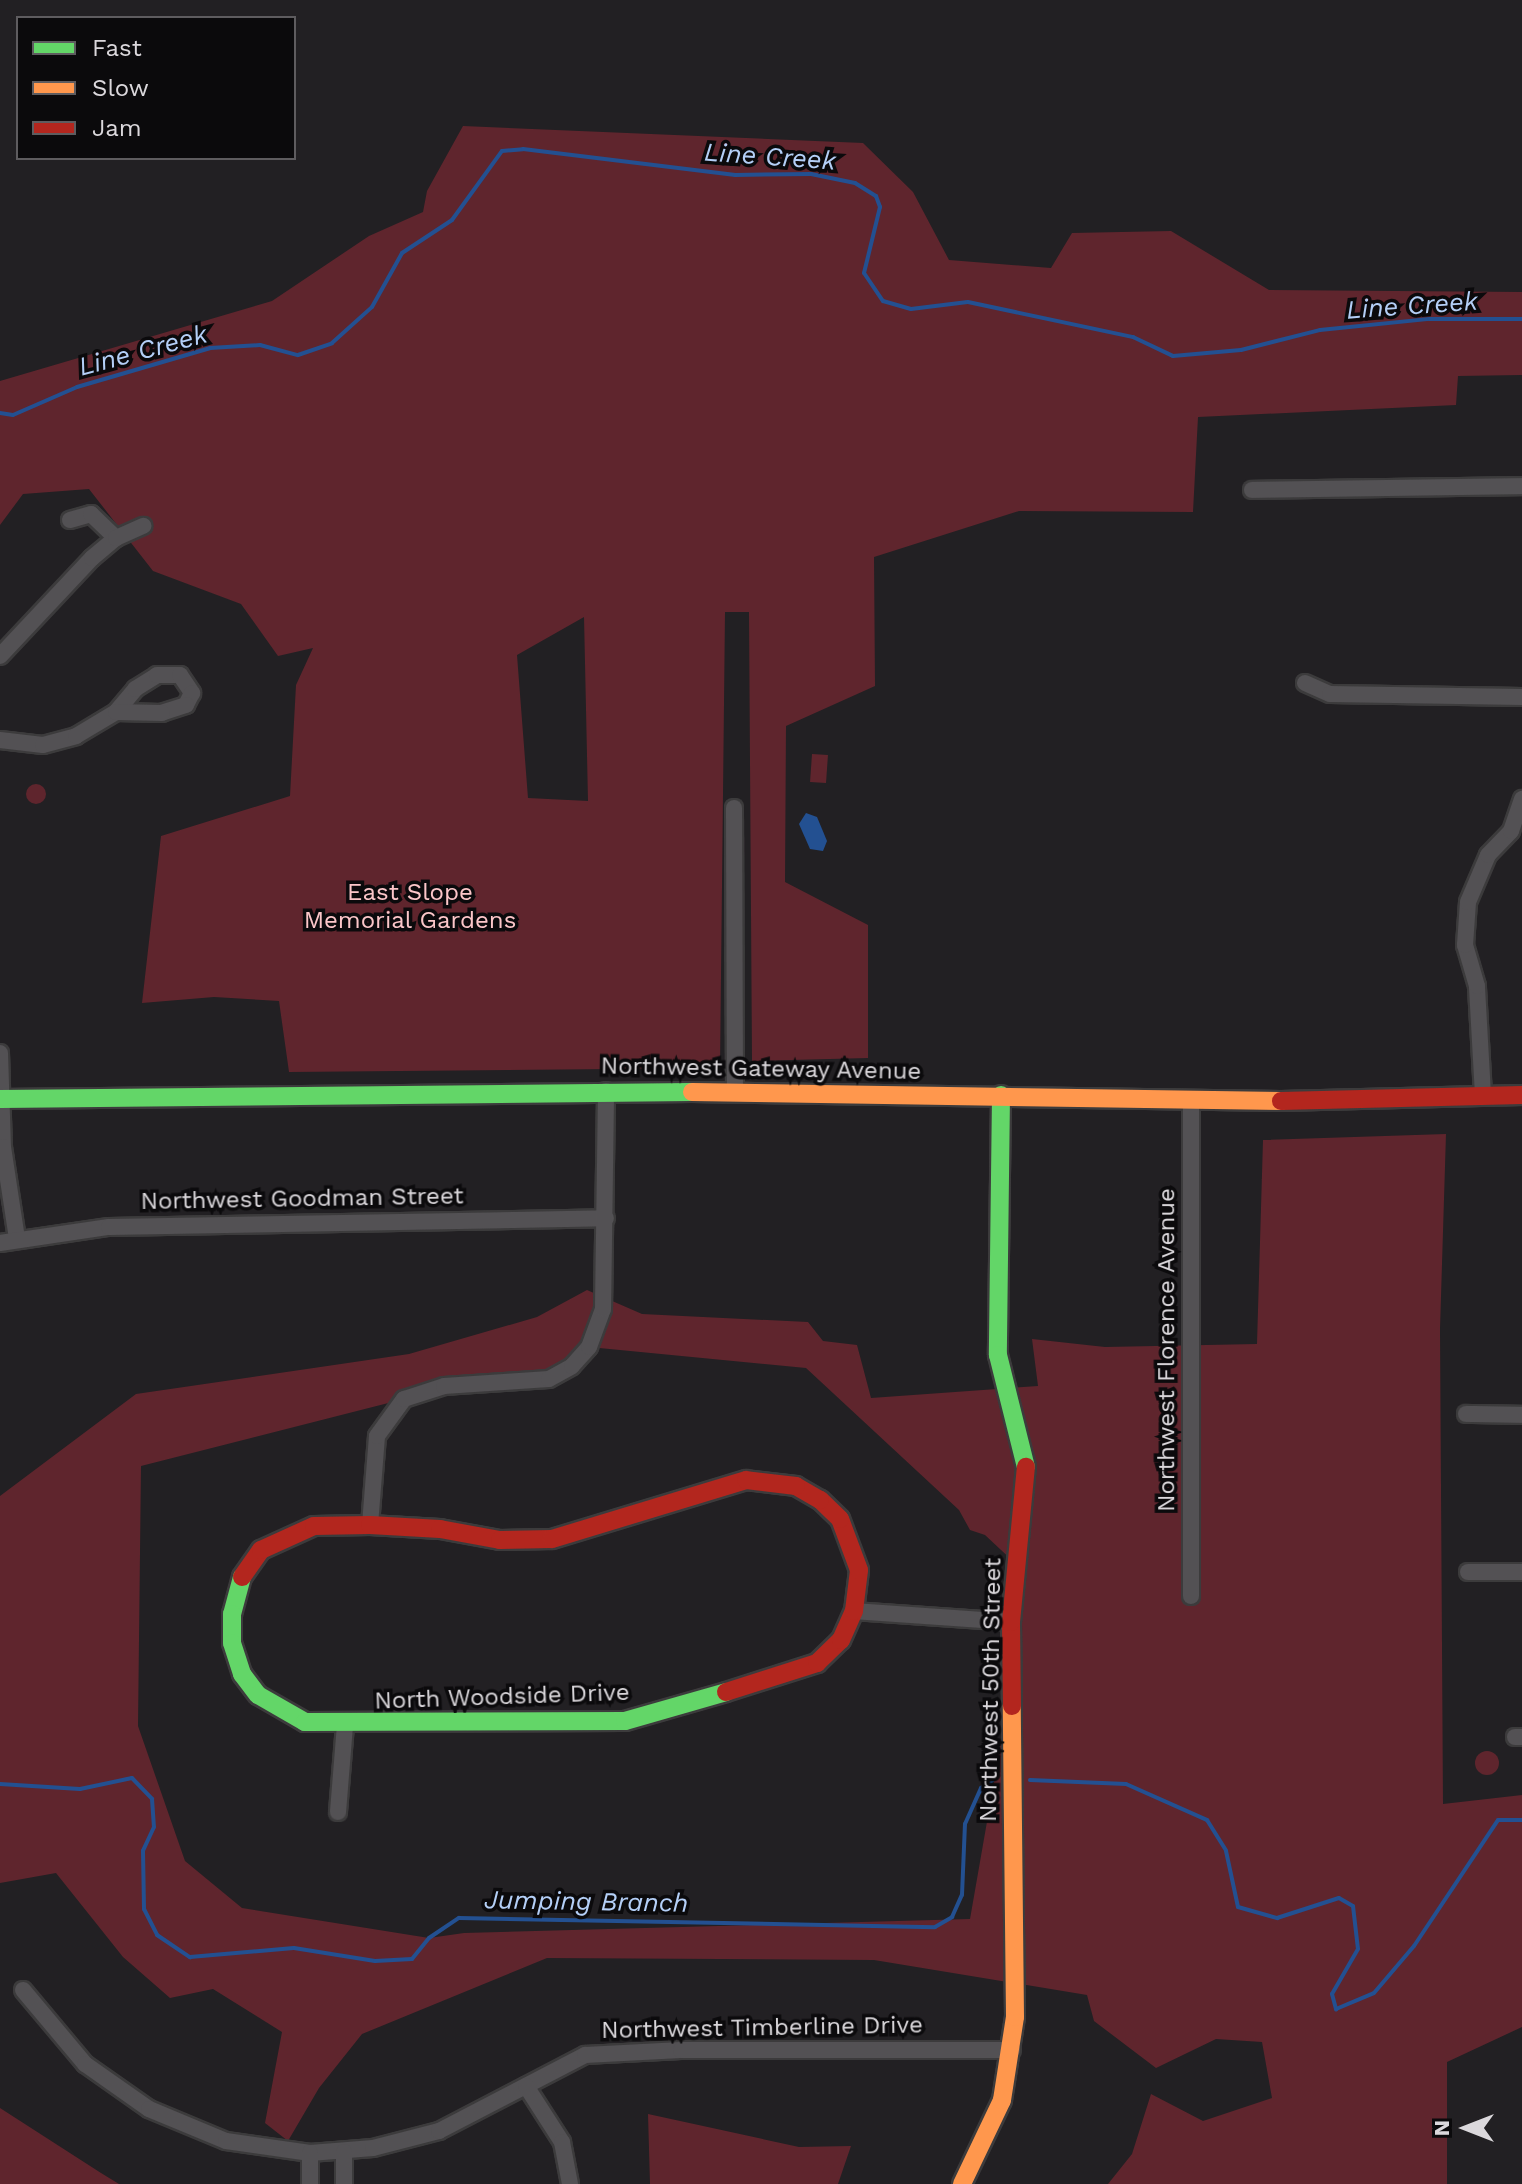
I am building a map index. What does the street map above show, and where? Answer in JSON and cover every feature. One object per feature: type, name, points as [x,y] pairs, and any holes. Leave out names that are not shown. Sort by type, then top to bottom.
[{"type":"street","points":[[1252,490],[1522,486]]},
{"type":"street","points":[[70,520],[91,514],[116,538]]},
{"type":"street","points":[[0,656],[116,538],[143,526]]},
{"type":"street","points":[[1305,683],[1330,694],[1522,697],[1522,712]]},
{"type":"street","points":[[0,740],[43,745],[76,736],[116,712]]},
{"type":"street","points":[[1483,1095],[1477,986],[1465,945],[1468,902],[1488,855],[1511,831],[1522,799]]},
{"type":"street","points":[[734,808],[735,1093]]},
{"type":"street","points":[[0,1053],[3,1147],[17,1238]]},
{"type":"street","points":[[606,1091],[605,1254],[599,1328],[572,1366],[531,1383],[426,1390],[404,1399],[389,1415],[372,1458],[370,1525],[440,1529],[500,1540],[552,1539],[728,1484],[781,1483],[820,1500],[840,1519],[859,1570],[854,1611],[1011,1622]]},
{"type":"street","name":"Northwest Gateway Avenue","points":[[2,1099],[606,1091],[1126,1096],[1191,1103],[1522,1095]]},
{"type":"street","name":"Northwest 50th Street","points":[[962,2184],[994,2124],[1012,2050],[1016,1915],[1009,1752],[1011,1622],[1026,1462],[998,1355],[1001,1095]]},
{"type":"street","name":"Northwest Florence Avenue","points":[[1191,1103],[1191,1596]]},
{"type":"street","name":"Northwest Goodman Street","points":[[0,1243],[17,1238],[137,1226],[606,1218]]},
{"type":"street","points":[[1466,1414],[1522,1415]]},
{"type":"street","name":"North Woodside Drive","points":[[370,1525],[314,1526],[261,1550],[244,1570],[232,1614],[232,1643],[242,1674],[258,1695],[305,1722],[345,1725],[590,1724],[655,1715],[817,1663],[841,1640],[854,1611]]},
{"type":"street","points":[[1468,1572],[1522,1572]]},
{"type":"street","points":[[338,1812],[345,1725]]},
{"type":"street","name":"Northwest Timberline Drive","points":[[23,1990],[85,2064],[149,2109],[226,2141],[310,2153],[344,2152],[452,2127],[585,2055],[607,2052],[1012,2050]]},
{"type":"street","points":[[526,2086],[562,2142],[570,2184]]},
{"type":"street","points":[[344,2152],[344,2184]]},
{"type":"street","points":[[310,2153],[310,2184]]},
{"type":"green space","name":"East Slope Memorial Gardens","points":[[463,126],[863,143],[913,192],[949,260],[1051,268],[1072,233],[1171,231],[1269,290],[1522,292],[1522,375],[1458,376],[1456,405],[1198,417],[1193,512],[1019,511],[874,557],[875,686],[786,726],[785,882],[868,925],[868,1058],[752,1061],[749,612],[725,612],[720,1068],[289,1072],[279,1001],[214,997],[142,1003],[161,836],[290,796],[296,685],[313,648],[278,656],[241,604],[153,571],[89,489],[23,494],[0,525],[0,381],[272,301],[369,236],[423,212],[427,191]],"holes":[[[584,617],[588,801],[528,798],[517,655]]]},
{"type":"green space","points":[[812,754],[828,755],[826,783],[810,782]]},
{"type":"green space","points":[[32,784],[40,784],[46,794],[40,804],[32,804],[26,798],[26,790]]},
{"type":"green space","points":[[1446,1134],[1440,1329],[1443,1804],[1522,1795],[1522,2027],[1447,2062],[1447,2184],[1108,2184],[1132,2154],[1151,2094],[1203,2121],[1272,2098],[1262,2042],[1216,2039],[1156,2068],[1094,2021],[1087,1995],[874,1960],[547,1958],[362,2034],[319,2088],[288,2141],[265,2123],[282,2032],[213,1989],[170,1998],[123,1957],[56,1873],[0,1883],[0,1496],[136,1394],[409,1354],[537,1317],[587,1290],[642,1314],[808,1322],[823,1341],[857,1345],[871,1398],[1038,1386],[1032,1339],[1105,1347],[1257,1344],[1263,1140]],"holes":[[[589,1347],[806,1368],[959,1510],[970,1530],[985,1535],[1016,1564],[1010,1690],[970,1919],[464,1933],[429,1938],[242,1908],[185,1861],[138,1726],[141,1466],[404,1399],[512,1384],[572,1366]]]},
{"type":"green space","points":[[1487,1751],[1495,1755],[1499,1763],[1495,1771],[1487,1775],[1479,1771],[1475,1763],[1479,1755]]},
{"type":"green space","points":[[0,2108],[101,2173],[119,2184],[0,2184]]},
{"type":"green space","points":[[648,2114],[799,2147],[851,2146],[838,2184],[650,2184]]},
{"type":"water","points":[[806,813],[817,817],[827,841],[823,851],[810,849],[799,824]]},
{"type":"waterway","name":"Line Creek","points":[[0,413],[13,415],[77,387],[210,348],[260,345],[298,355],[332,343],[372,307],[402,253],[452,220],[502,151],[523,149],[735,175],[811,174],[855,183],[876,196],[880,207],[864,273],[883,301],[911,309],[968,302],[1133,337],[1173,356],[1241,350],[1320,330],[1429,319],[1522,319]]},
{"type":"waterway","name":"Jumping Branch","points":[[0,1784],[80,1789],[132,1778],[152,1799],[154,1827],[143,1851],[144,1909],[157,1935],[190,1957],[294,1948],[375,1961],[412,1959],[429,1938],[459,1918],[935,1927],[952,1917],[962,1895],[965,1824],[981,1788],[993,1780]]},
{"type":"waterway","name":"Jumping Branch","points":[[1030,1780],[1126,1784],[1207,1820],[1226,1851],[1238,1907],[1277,1918],[1339,1898],[1353,1906],[1358,1949],[1332,1994],[1336,2009],[1374,1993],[1414,1946],[1498,1820],[1522,1820]]},
{"type":"traffic: fast","points":[[0,1099],[692,1092]]},
{"type":"traffic: fast","points":[[1001,1095],[998,1355],[1026,1467]]},
{"type":"traffic: fast","points":[[242,1577],[232,1614],[232,1643],[242,1674],[258,1695],[305,1722],[625,1721],[726,1692]]},
{"type":"traffic: slow","points":[[692,1092],[1281,1101]]},
{"type":"traffic: slow","points":[[962,2184],[1002,2100],[1015,2017],[1012,1706]]},
{"type":"traffic: jam","points":[[1281,1101],[1522,1095]]},
{"type":"traffic: jam","points":[[1012,1706],[1011,1622],[1026,1467]]},
{"type":"traffic: jam","points":[[726,1692],[817,1663],[841,1640],[854,1611],[859,1570],[840,1519],[820,1500],[796,1486],[746,1480]]},
{"type":"traffic: jam","points":[[242,1577],[261,1550],[314,1526],[370,1525],[440,1529],[500,1540],[552,1539],[746,1480]]}]
